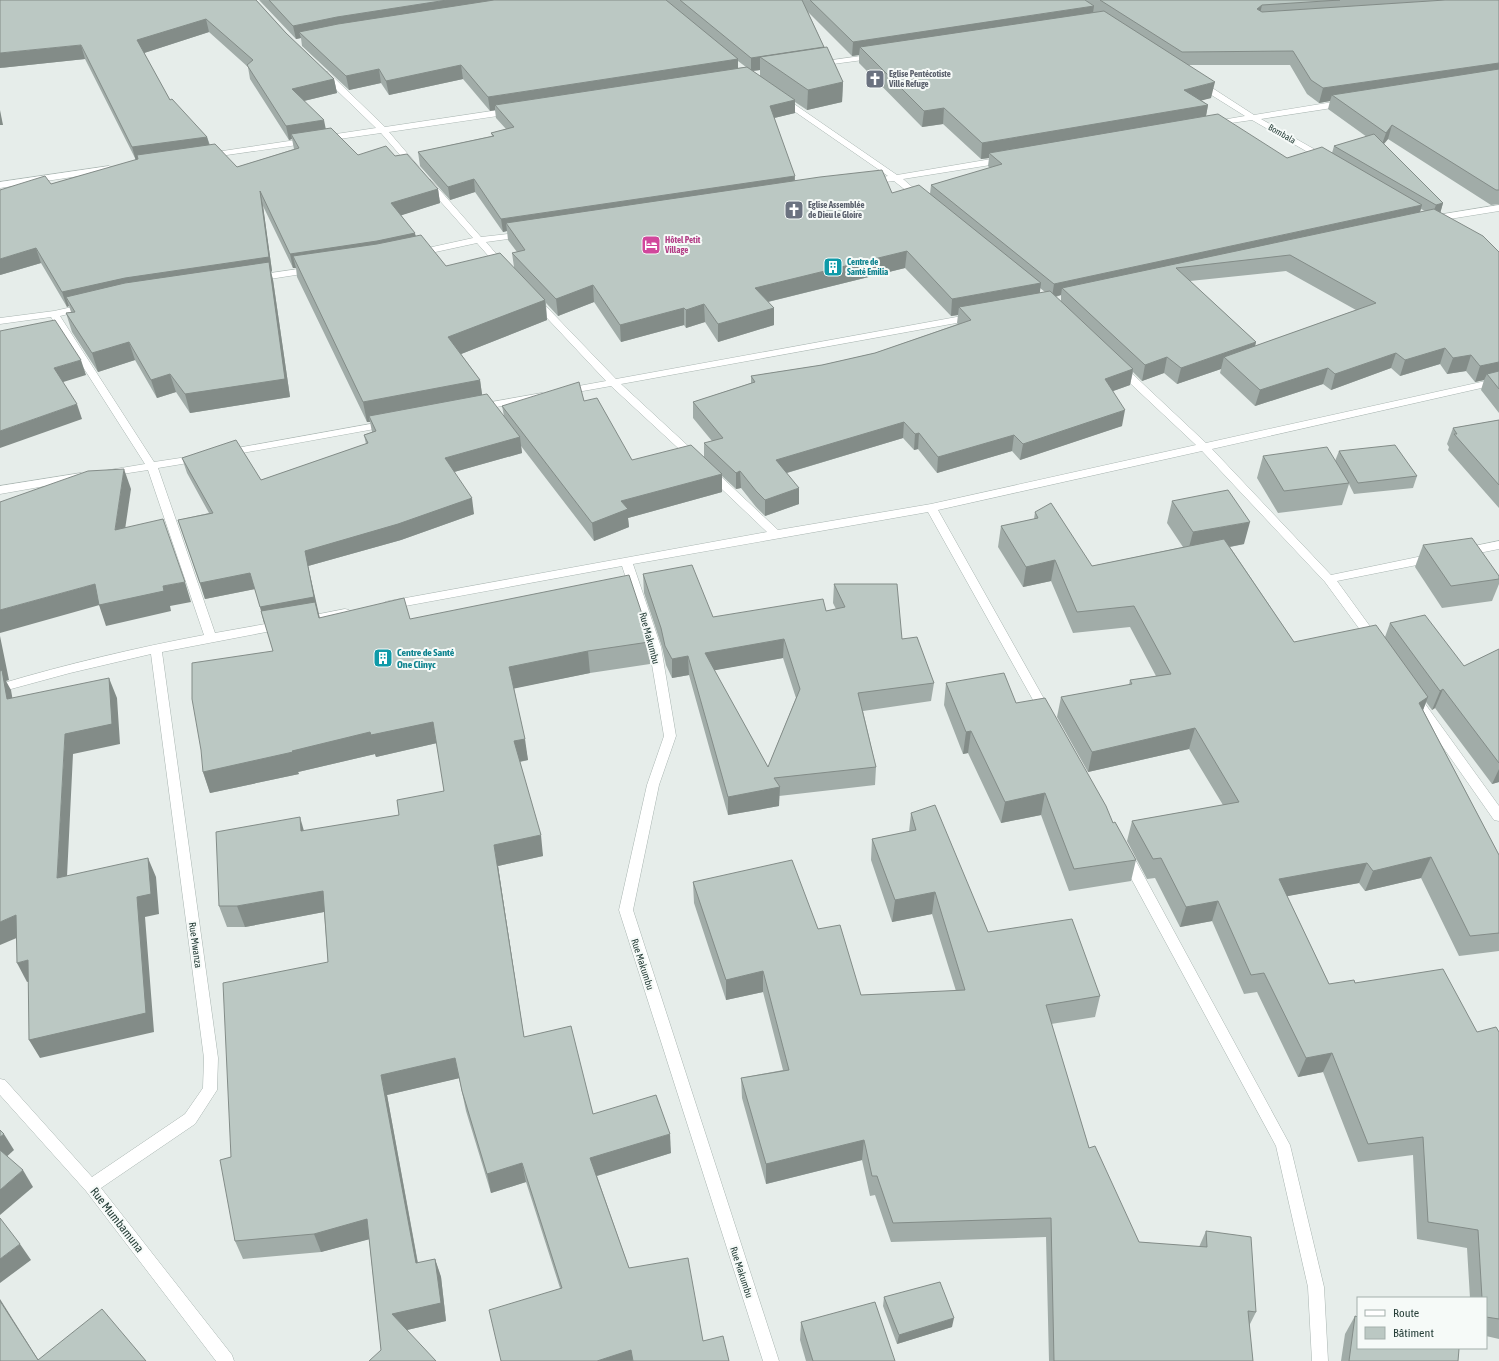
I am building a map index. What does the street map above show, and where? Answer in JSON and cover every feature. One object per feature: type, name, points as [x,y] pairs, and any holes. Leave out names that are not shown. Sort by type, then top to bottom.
[{"type":"street","points":[[811,66],[882,55]]},
{"type":"street","points":[[316,66],[384,131],[478,240],[511,275]]},
{"type":"street","name":"Bombala","points":[[1194,80],[1252,117],[1334,164]]},
{"type":"street","points":[[772,92],[896,178],[927,203]]},
{"type":"street","points":[[1206,125],[1355,101]]},
{"type":"street","points":[[202,156],[384,131],[519,110]]},
{"type":"street","points":[[857,184],[1012,158]]},
{"type":"street","points":[[0,185],[115,169]]},
{"type":"street","points":[[1442,227],[1424,219],[1499,208]]},
{"type":"street","points":[[410,254],[478,240],[534,232]]},
{"type":"street","points":[[248,280],[318,269]]},
{"type":"street","points":[[527,292],[614,383],[776,534]]},
{"type":"street","points":[[0,321],[54,314],[92,306]]},
{"type":"street","points":[[54,314],[152,466],[211,638]]},
{"type":"street","points":[[473,408],[980,315]]},
{"type":"street","points":[[1113,361],[1204,447],[1329,579],[1380,649]]},
{"type":"street","points":[[375,607],[776,534],[931,508],[1499,381]]},
{"type":"street","points":[[0,490],[152,466],[394,423]]},
{"type":"street","points":[[931,508],[1051,723]]},
{"type":"street","points":[[1329,579],[1499,545]]},
{"type":"street","name":"Rue Makumbu","points":[[626,561],[655,647],[670,736],[652,784],[626,910],[771,1361]]},
{"type":"street","points":[[0,688],[34,677],[156,648],[360,610]]},
{"type":"street","name":"Rue Mwanza","points":[[91,1186],[190,1119],[210,1090],[211,1058],[156,648]]},
{"type":"street","points":[[1407,687],[1497,811]]},
{"type":"street","points":[[1121,847],[1283,1146],[1316,1287],[1320,1361]]},
{"type":"street","name":"Rue Mumbamuna","points":[[0,1085],[91,1186],[226,1361]]},
{"type":"building","points":[[0,0],[256,0],[286,33],[334,79],[292,89],[324,120],[286,126],[247,65],[253,60],[206,19],[137,40],[170,100],[172,99],[207,137],[132,147],[81,45],[0,53]]},
{"type":"building","points":[[269,0],[447,0],[337,17],[293,26]]},
{"type":"building","points":[[494,0],[666,0],[738,59],[488,97],[461,65],[386,81],[379,69],[346,76],[299,32],[338,24]]},
{"type":"building","points":[[680,0],[802,0],[824,47],[751,58]]},
{"type":"building","points":[[810,0],[1085,0],[1094,6],[853,42]]},
{"type":"building","points":[[1100,0],[1340,0],[1262,5],[1257,9],[1262,12],[1445,0],[1499,0],[1499,63],[1323,88],[1311,80],[1293,51],[1182,52]]},
{"type":"building","points":[[1104,11],[1215,82],[1184,90],[1208,105],[982,143],[944,108],[924,111],[860,47]]},
{"type":"building","points":[[827,47],[843,82],[808,90],[760,57]]},
{"type":"building","points":[[747,67],[795,100],[770,106],[795,176],[501,219],[474,179],[448,187],[418,152],[494,136],[491,133],[514,127],[495,105]]},
{"type":"building","points":[[1499,69],[1499,190],[1496,190],[1392,125],[1386,133],[1332,95]]},
{"type":"building","points":[[1218,114],[1287,158],[1322,147],[1422,205],[1054,284],[931,185],[1002,164],[989,153]]},
{"type":"building","points":[[331,128],[358,155],[386,146],[395,156],[407,154],[438,189],[391,203],[415,233],[377,241],[290,254],[260,191],[269,257],[125,278],[62,292],[36,248],[0,259],[0,190],[45,176],[51,184],[138,159],[137,155],[215,144],[237,167],[299,148],[291,134]]},
{"type":"building","points":[[1374,134],[1443,203],[1436,205],[1334,146]]},
{"type":"building","points":[[882,170],[892,193],[919,185],[1041,283],[952,299],[907,251],[755,288],[774,308],[718,324],[704,304],[686,310],[684,308],[620,325],[593,285],[556,299],[512,253],[525,250],[506,223],[820,177]]},
{"type":"building","points":[[1434,209],[1483,236],[1499,252],[1499,362],[1480,366],[1471,355],[1453,358],[1445,348],[1405,360],[1396,353],[1335,374],[1328,368],[1260,390],[1224,357],[1376,303],[1290,255],[1176,268],[1256,342],[1181,368],[1167,357],[1145,365],[1062,288]]},
{"type":"building","points":[[421,235],[446,266],[500,253],[545,300],[448,337],[480,380],[363,402],[293,256],[377,244]]},
{"type":"building","points":[[269,262],[285,379],[185,394],[170,374],[151,380],[129,342],[92,353],[66,313],[75,312],[66,297],[125,283]]},
{"type":"building","points":[[1050,291],[1133,369],[1105,379],[1125,410],[1023,444],[1014,435],[938,457],[919,433],[915,434],[904,422],[776,460],[799,488],[765,500],[740,471],[736,473],[704,443],[723,438],[693,402],[755,382],[751,376],[822,365],[875,353],[971,320],[959,307]]},
{"type":"building","points":[[55,320],[81,360],[54,368],[77,404],[0,431],[0,331]]},
{"type":"building","points":[[1499,371],[1499,389],[1487,374]]},
{"type":"building","points":[[579,382],[584,401],[597,398],[632,460],[691,445],[722,474],[621,501],[628,509],[592,523],[502,406]]},
{"type":"building","points":[[487,394],[520,437],[445,458],[472,498],[398,524],[305,551],[314,597],[260,607],[250,573],[200,583],[178,520],[213,513],[182,458],[236,440],[261,480],[368,443],[364,435],[376,431],[369,416]]},
{"type":"building","points":[[1499,420],[1499,485],[1454,434],[1457,434],[1453,428]]},
{"type":"building","points":[[1395,445],[1417,476],[1358,483],[1339,451]]},
{"type":"building","points":[[1327,447],[1349,483],[1284,491],[1263,456]]},
{"type":"building","points":[[124,469],[115,530],[163,519],[185,582],[163,586],[164,591],[99,605],[95,584],[0,610],[0,502],[88,471]]},
{"type":"building","points":[[1228,490],[1250,522],[1193,532],[1172,501]]},
{"type":"building","points":[[1051,503],[1092,566],[1224,539],[1294,642],[1376,625],[1428,697],[1419,703],[1499,855],[1499,933],[1470,936],[1431,857],[1373,871],[1367,863],[1279,879],[1329,984],[1354,980],[1355,983],[1443,969],[1477,1032],[1496,1027],[1499,1032],[1499,1319],[1487,1317],[1487,1297],[1482,1297],[1478,1230],[1428,1222],[1423,1137],[1368,1144],[1332,1053],[1306,1058],[1264,973],[1251,975],[1218,901],[1186,907],[1161,858],[1153,859],[1132,821],[1239,802],[1195,728],[1092,752],[1061,697],[1132,684],[1130,680],[1171,674],[1134,606],[1077,612],[1055,560],[1026,567],[1001,526],[1038,518],[1035,512]]},
{"type":"building","points":[[1472,538],[1499,576],[1499,579],[1451,586],[1423,545]]},
{"type":"building","points":[[692,565],[713,617],[823,599],[826,611],[845,607],[834,584],[897,584],[902,639],[917,637],[934,683],[858,693],[876,767],[774,778],[780,787],[728,797],[688,656],[672,659],[665,646],[661,628],[643,574]],"holes":[[[784,639],[800,689],[768,767],[705,653]]]},
{"type":"building","points":[[629,575],[646,626],[649,642],[588,651],[509,667],[525,739],[514,741],[541,835],[494,845],[524,1037],[571,1026],[593,1114],[656,1095],[670,1134],[590,1158],[629,1268],[688,1258],[703,1341],[723,1336],[729,1361],[633,1361],[631,1350],[597,1361],[501,1361],[489,1310],[562,1288],[522,1163],[487,1174],[462,1091],[455,1058],[381,1075],[416,1263],[435,1259],[441,1303],[392,1314],[436,1361],[369,1361],[381,1350],[367,1219],[314,1234],[235,1241],[220,1160],[231,1157],[223,983],[328,962],[323,891],[237,906],[219,906],[216,832],[300,817],[301,831],[399,815],[397,800],[444,791],[433,722],[371,735],[370,732],[292,751],[293,752],[203,772],[201,750],[192,699],[192,663],[273,651],[261,611],[315,602],[319,618],[404,598],[410,619]]},
{"type":"building","points":[[1425,615],[1464,666],[1499,649],[1499,763],[1443,689],[1440,691],[1390,623]]},
{"type":"building","points":[[2,670],[7,699],[109,678],[112,724],[65,734],[57,878],[148,858],[151,894],[137,897],[146,1013],[29,1040],[28,960],[17,963],[16,915],[0,922],[0,671]]},
{"type":"building","points":[[1004,673],[1016,703],[1045,698],[1106,806],[1113,823],[1115,822],[1136,860],[1074,869],[1045,793],[1005,802],[971,731],[966,732],[946,683]]},
{"type":"building","points":[[935,805],[988,932],[1072,919],[1100,996],[1046,1005],[1089,1148],[1095,1146],[1139,1242],[1207,1247],[1206,1231],[1251,1237],[1256,1312],[1248,1311],[1253,1361],[1054,1361],[1051,1218],[893,1223],[877,1176],[872,1176],[864,1140],[766,1164],[741,1078],[789,1070],[763,971],[726,980],[693,882],[792,860],[818,929],[840,925],[861,995],[965,990],[935,892],[895,900],[872,839],[916,830],[911,813]]},
{"type":"building","points":[[0,1130],[4,1134],[0,1137]]},
{"type":"building","points":[[0,1150],[23,1170],[0,1190]]},
{"type":"building","points":[[0,1218],[20,1244],[0,1259]]},
{"type":"building","points":[[940,1282],[954,1318],[899,1335],[884,1297]]},
{"type":"building","points":[[0,1301],[38,1360],[102,1309],[146,1361],[0,1361]]},
{"type":"building","points":[[875,1302],[895,1361],[813,1361],[801,1322]]},
{"type":"building","points":[[1355,1316],[1357,1317],[1357,1349],[1459,1349],[1458,1361],[1349,1361]]},
{"type":"place","name":"Eglise Pentécotiste Ville Refuge","points":[[875,79]]},
{"type":"place","name":"Eglise Assemblée de Dieu le Gloire","points":[[794,210]]},
{"type":"place","name":"Hôtel Petit Village","points":[[651,245]]},
{"type":"place","name":"Centre de Santé Emilia","points":[[833,267]]},
{"type":"place","name":"Centre de Santé One Clinyc","points":[[383,658]]}]
